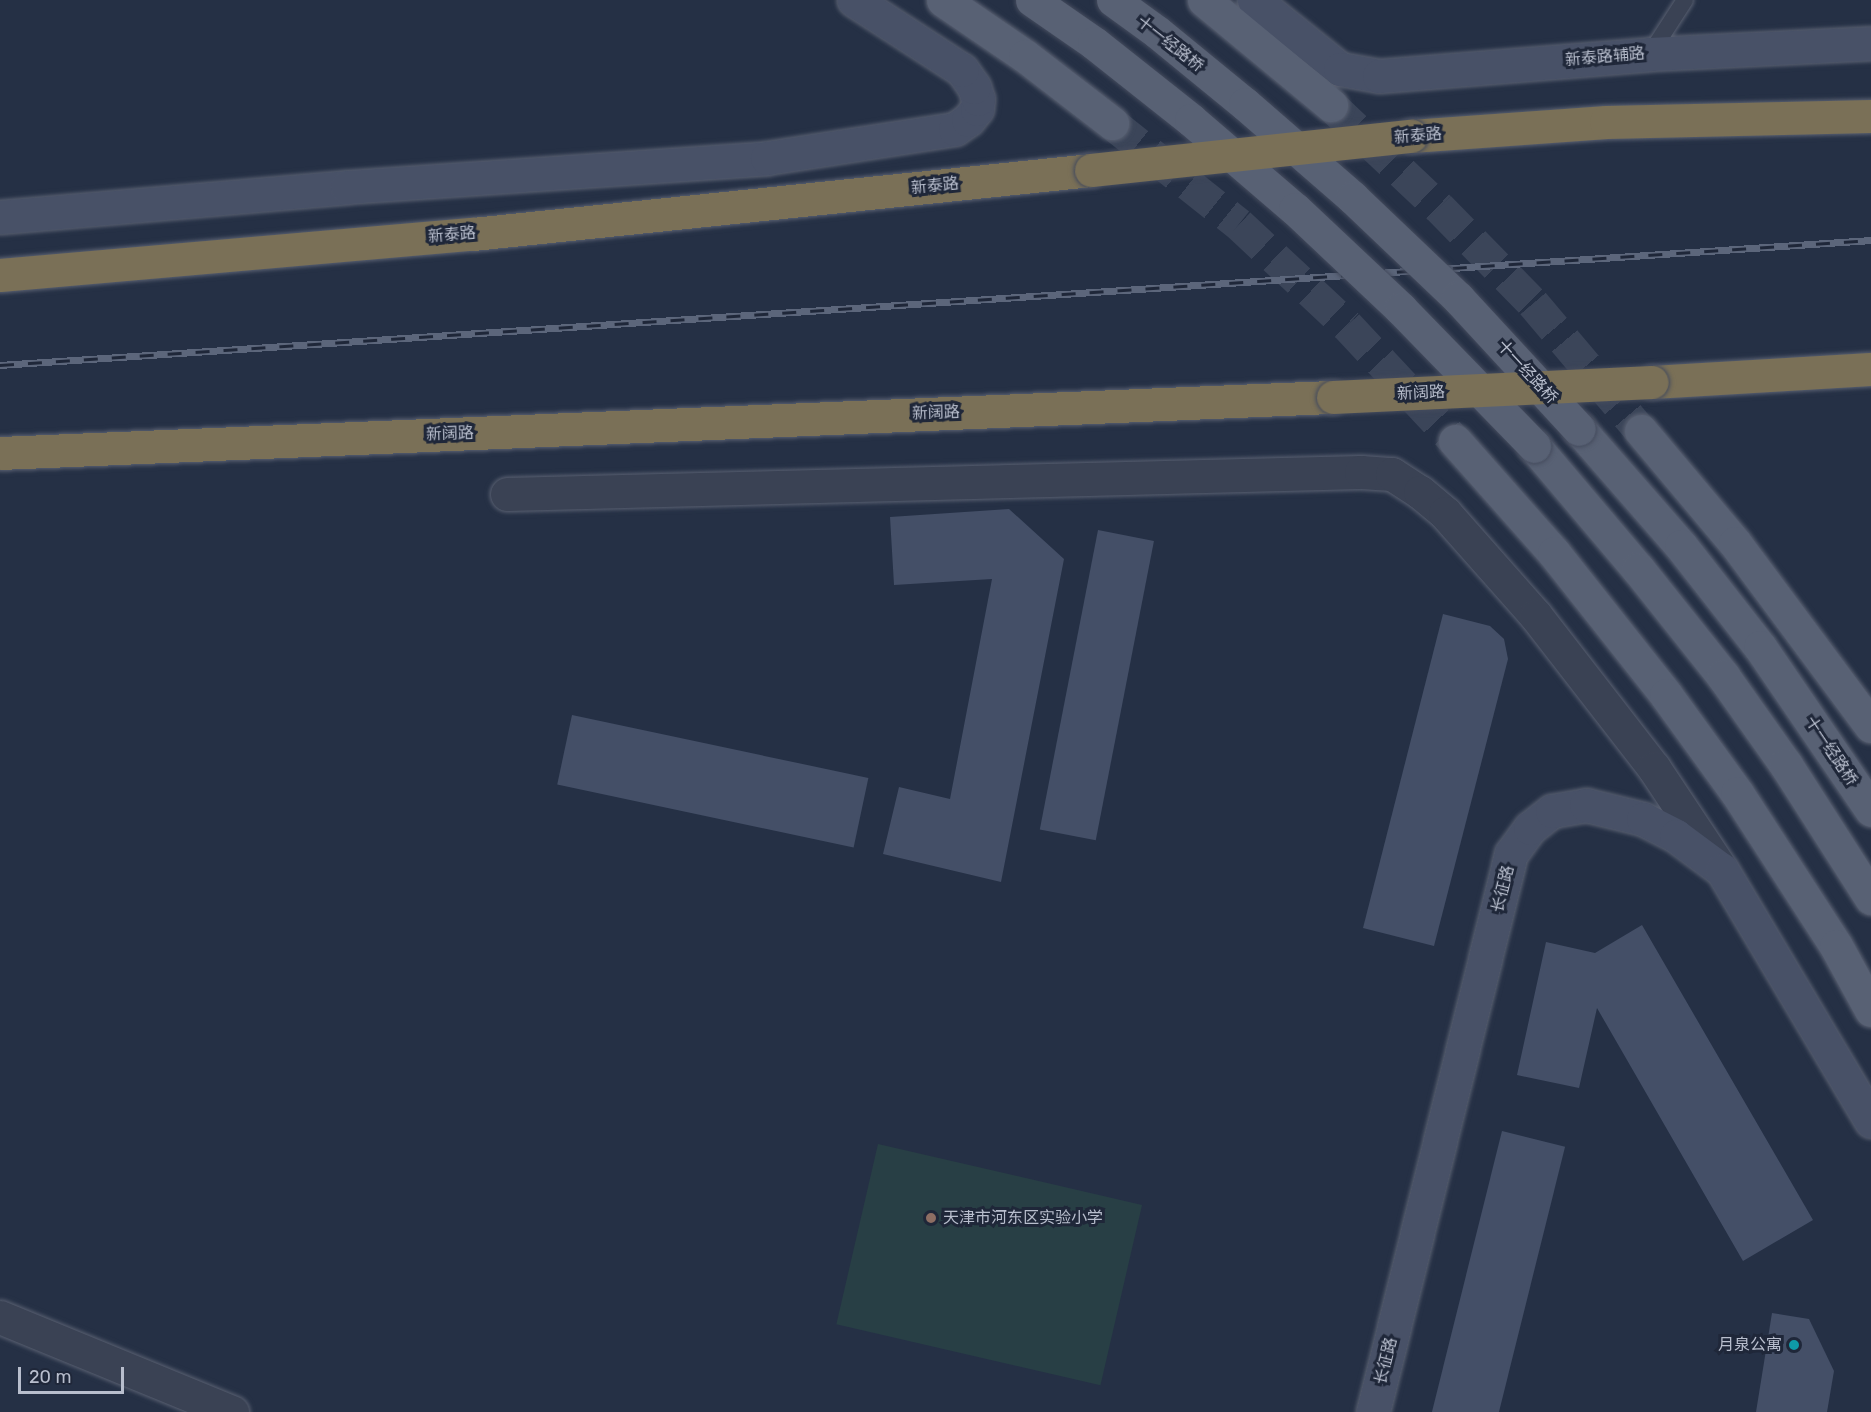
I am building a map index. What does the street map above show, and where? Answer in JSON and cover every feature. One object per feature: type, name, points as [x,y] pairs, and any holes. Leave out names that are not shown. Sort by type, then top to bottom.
[{"type":"highway","name":"新泰路","points":[[0,275],[473,234],[1411,136],[1606,122],[1871,116]]},
{"type":"highway","name":"新阔路","points":[[0,453],[1333,397],[1871,369]]},
{"type":"main road","points":[[943,0],[1025,56],[1112,123]]},
{"type":"main road","points":[[1032,0],[1094,43],[1147,85],[1295,209],[1401,309],[1534,446],[1638,568],[1723,676],[1786,765],[1871,898]]},
{"type":"main road","name":"十一经路桥","points":[[1113,0],[1157,32],[1245,104],[1353,198],[1458,298],[1579,429],[1681,546],[1760,647],[1871,810]]},
{"type":"main road","points":[[1204,0],[1331,105]]},
{"type":"main road","points":[[1641,431],[1735,543],[1871,726]]},
{"type":"main road","points":[[1455,441],[1554,553],[1666,695],[1737,793],[1836,946],[1871,1010]]},
{"type":"street","points":[[0,217],[348,187],[767,158],[955,129],[968,120],[977,109],[978,99],[975,87],[962,70],[854,0]]},
{"type":"street","name":"新泰路辅路","points":[[1254,0],[1340,69],[1379,76],[1650,54],[1871,43]]},
{"type":"street","points":[[507,494],[1361,472],[1392,474],[1420,492],[1445,513],[1536,616],[1654,768],[1722,870]]},
{"type":"street","name":"长征路","points":[[1373,1412],[1511,854],[1530,828],[1552,811],[1586,805],[1643,819],[1676,836],[1722,870],[1871,1121]]},
{"type":"street","points":[[0,1317],[232,1412]]},
{"type":"lane","points":[[1650,54],[1685,0]]},
{"type":"green space","points":[[878,1144],[1142,1205],[1100,1385],[836,1324]]},
{"type":"building","points":[[1009,509],[1064,559],[1001,882],[883,854],[899,787],[950,799],[992,579],[894,585],[890,517]]},
{"type":"building","points":[[1098,530],[1154,541],[1096,840],[1040,829]]},
{"type":"building","points":[[1443,614],[1490,626],[1504,639],[1508,659],[1434,946],[1363,928]]},
{"type":"building","points":[[572,715],[868,778],[854,847],[557,784]]},
{"type":"building","points":[[1642,925],[1813,1220],[1743,1261],[1597,1008],[1579,1088],[1517,1075],[1546,942],[1595,953]]},
{"type":"building","points":[[1502,1131],[1565,1147],[1499,1412],[1432,1412]]},
{"type":"building","name":"月泉公寓","points":[[1772,1313],[1809,1319],[1834,1371],[1827,1412],[1756,1412]]},
{"type":"tunnel","points":[[1331,105],[1439,207],[1533,303],[1641,431]]},
{"type":"tunnel","points":[[1112,123],[1239,224],[1347,325],[1455,441]]},
{"type":"railway","points":[[0,365],[1871,240]]},
{"type":"place","name":"天津市河东区实验小学","points":[[931,1218]]},
{"type":"place","name":"月泉公寓","points":[[1794,1345]]}]
